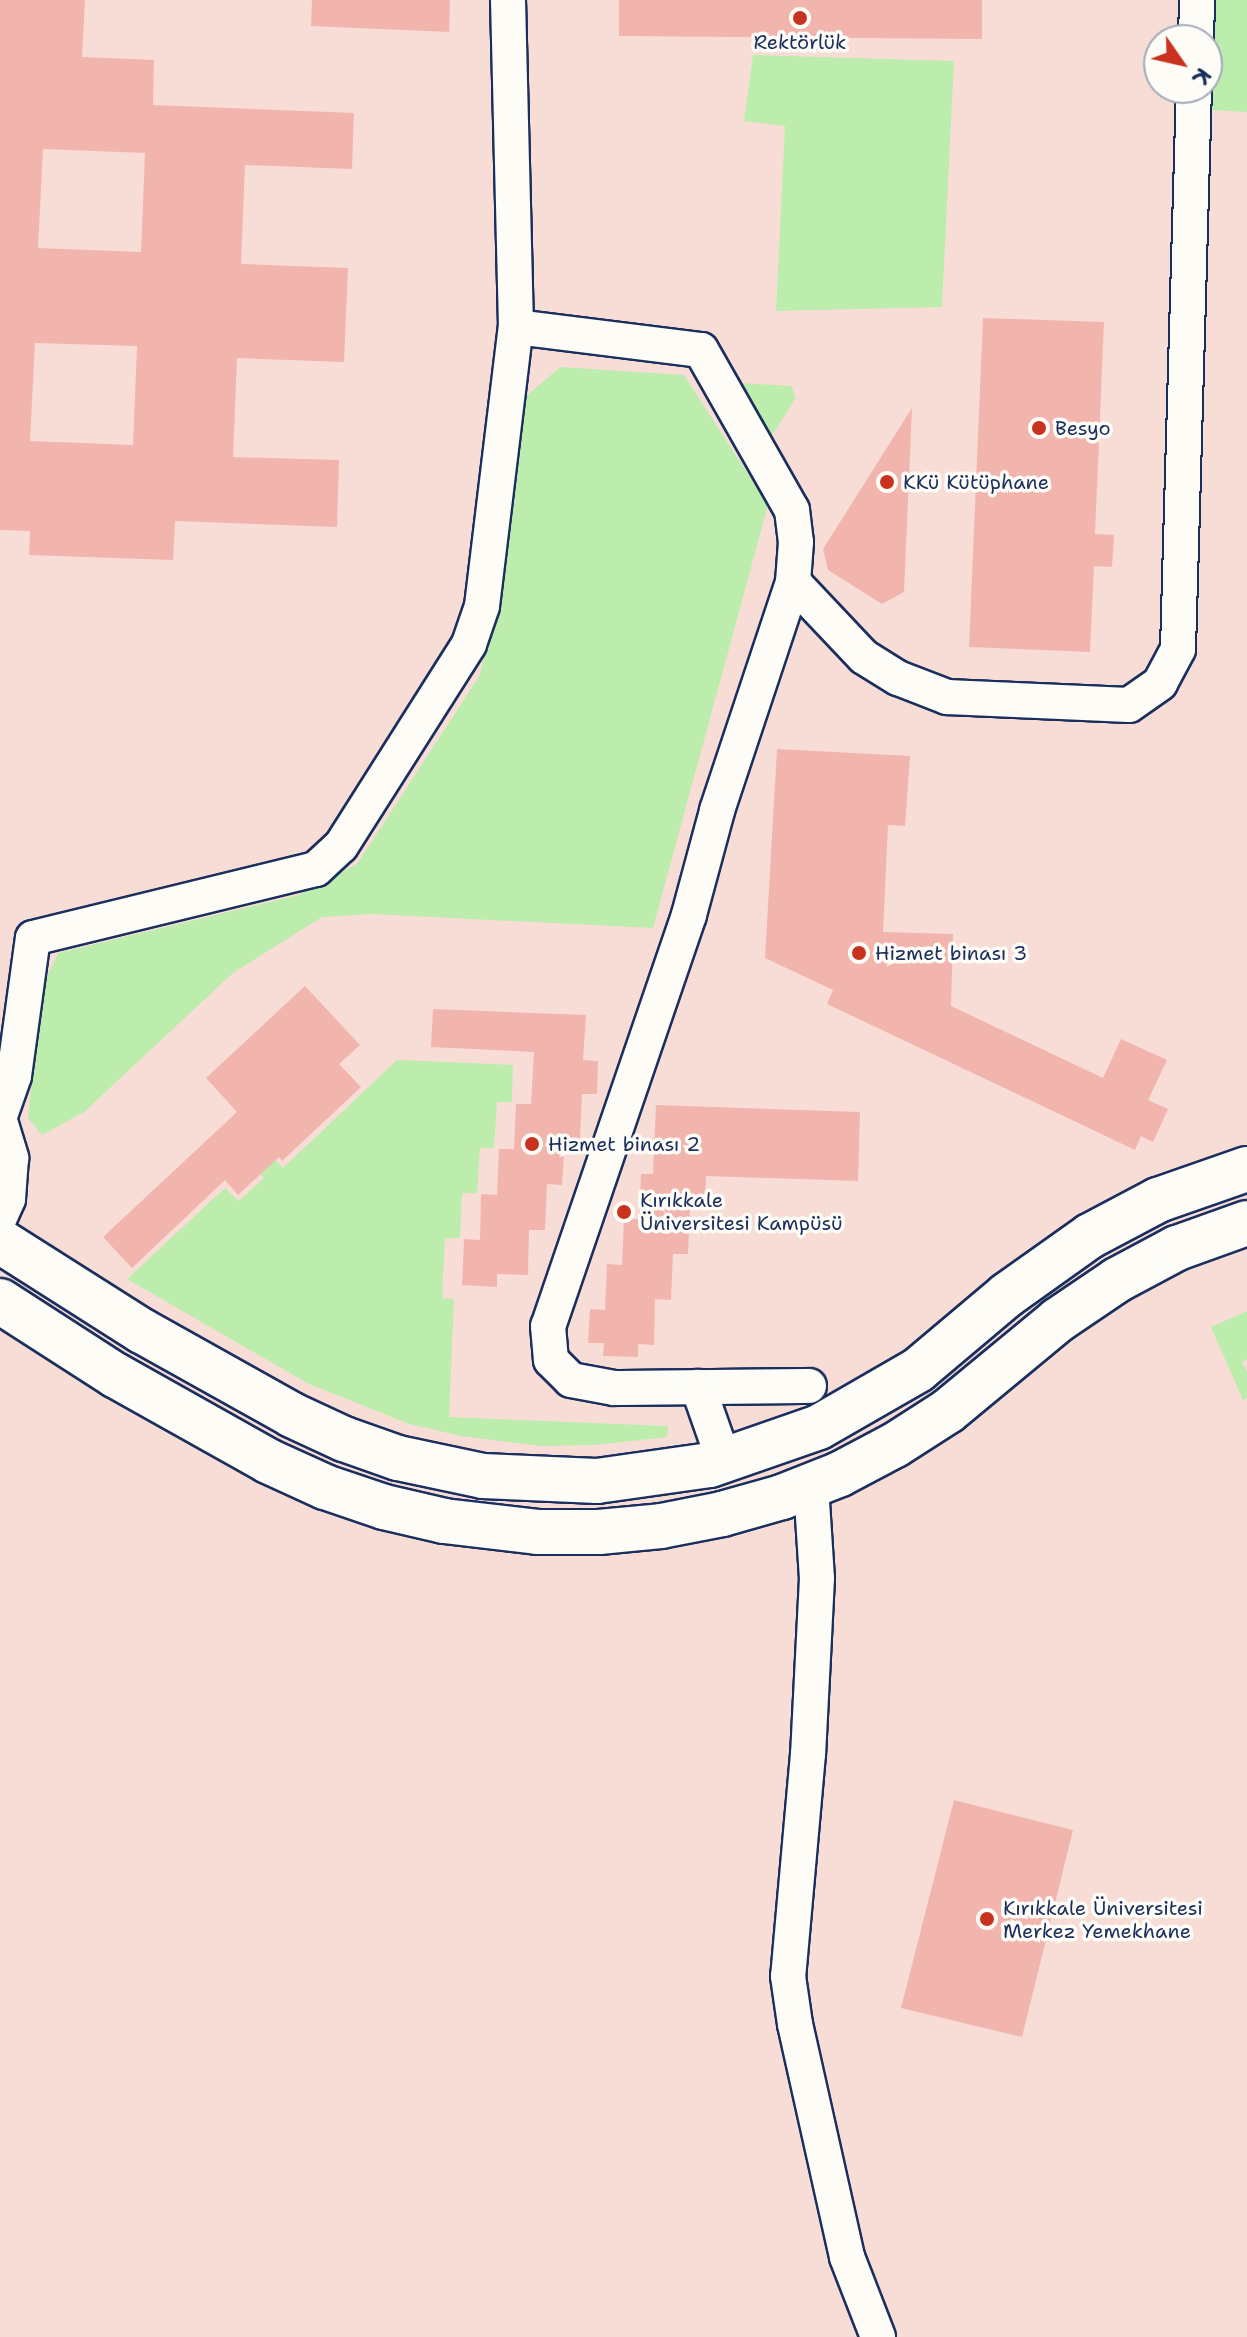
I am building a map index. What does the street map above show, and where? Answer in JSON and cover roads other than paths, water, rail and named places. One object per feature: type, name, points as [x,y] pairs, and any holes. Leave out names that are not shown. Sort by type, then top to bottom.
[{"type":"street","points":[[0,1217],[8,1199],[11,1158],[0,1119],[14,1076],[33,938],[311,872],[341,846],[463,659],[480,614],[516,327],[508,0]]},
{"type":"street","points":[[1196,24],[1197,0]]},
{"type":"street","points":[[793,582],[864,657],[898,678],[947,697],[1129,705],[1160,683],[1178,649],[1194,104]]},
{"type":"street","points":[[516,327],[701,350],[792,510],[796,542],[793,582],[717,811],[689,915],[548,1326],[551,1360],[571,1380],[614,1388],[809,1386]]},
{"type":"street","points":[[0,1241],[142,1331],[317,1428],[398,1458],[483,1476],[597,1481],[654,1475],[724,1461],[792,1439],[870,1401],[918,1370],[1007,1295],[1090,1236],[1158,1200],[1247,1169]]},
{"type":"street","points":[[0,1301],[115,1375],[297,1475],[384,1507],[475,1526],[537,1532],[599,1532],[661,1526],[737,1510],[811,1486],[868,1460],[935,1420],[1058,1320],[1117,1280],[1177,1248],[1247,1223]]},
{"type":"street","points":[[698,1387],[724,1461],[737,1510]]},
{"type":"street","points":[[475,1526],[483,1476]]},
{"type":"street","points":[[811,1486],[817,1578],[808,1754],[788,1976],[795,2024],[847,2257],[878,2337]]},
{"type":"place","name":"Rektörlük","points":[[800,18]]},
{"type":"place","name":"Besyo","points":[[1039,428]]},
{"type":"place","name":"KKü Kütüphane","points":[[887,482]]},
{"type":"place","name":"Hizmet binası 3","points":[[859,953]]},
{"type":"place","name":"Hizmet binası 2","points":[[532,1144]]},
{"type":"place","name":"Kırıkkale Üniversitesi Kampüsü","points":[[624,1212]]},
{"type":"place","name":"Kırıkkale Üniversitesi Merkez Yemekhane","points":[[987,1919]]}]
